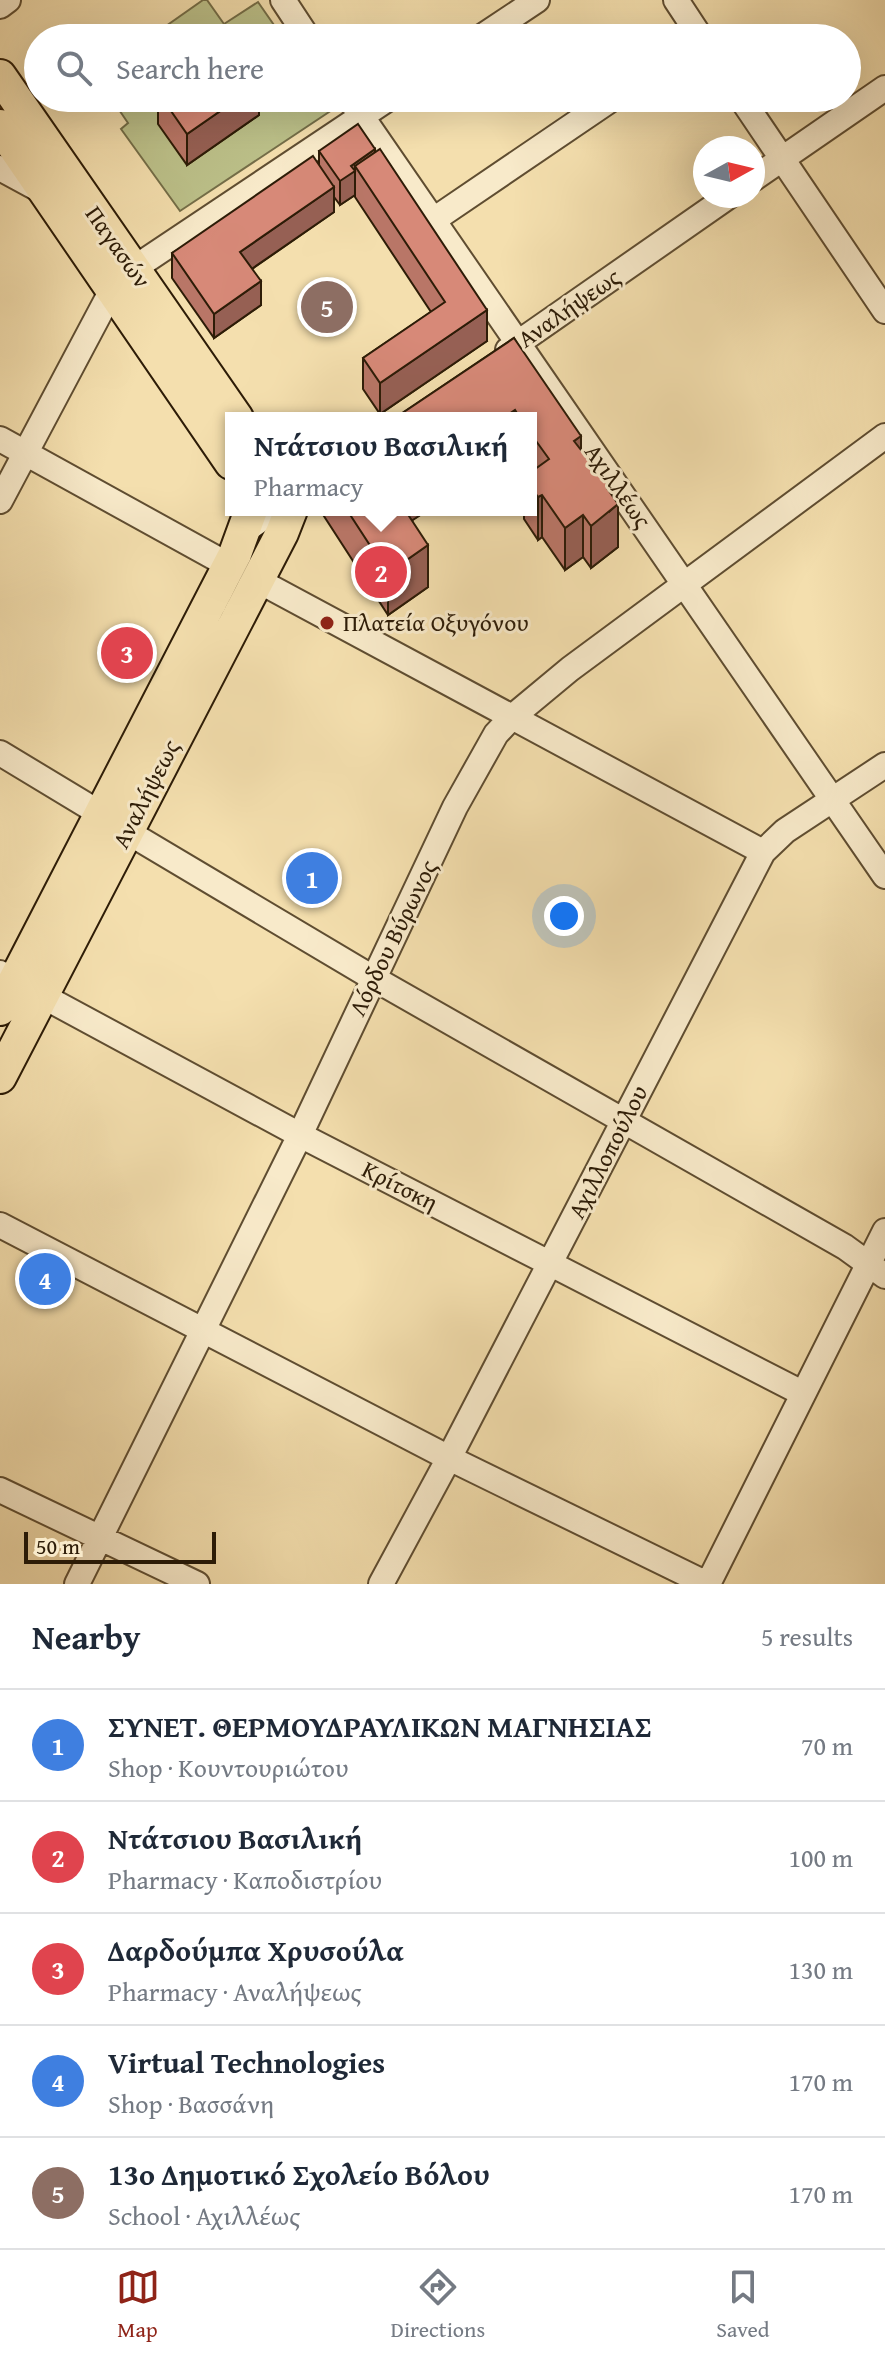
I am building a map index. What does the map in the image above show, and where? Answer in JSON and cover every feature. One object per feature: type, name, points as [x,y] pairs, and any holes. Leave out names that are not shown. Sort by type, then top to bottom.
[{"type":"main road","name":"Παγασών","points":[[0,76],[225,453]]},
{"type":"main road","name":"Παγασών","points":[[0,126],[46,193],[123,279],[232,412]]},
{"type":"main road","name":"Αναλήψεως","points":[[0,1009],[19,983],[114,822],[243,573],[286,516]]},
{"type":"main road","name":"Αναλήψεως","points":[[243,573],[248,520]]},
{"type":"main road","name":"Αναλήψεως","points":[[0,1077],[19,983]]},
{"type":"street","points":[[0,6],[8,0]]},
{"type":"street","points":[[283,0],[299,24]]},
{"type":"street","points":[[501,24],[537,0]]},
{"type":"street","points":[[676,0],[692,24]]},
{"type":"street","points":[[861,105],[885,88]]},
{"type":"street","points":[[0,501],[123,279],[348,112]]},
{"type":"street","name":"Αχιλλέως","points":[[358,112],[885,876]]},
{"type":"street","points":[[432,221],[592,112]]},
{"type":"street","points":[[750,112],[885,311]]},
{"type":"street","points":[[765,171],[850,112]]},
{"type":"street","points":[[0,168],[46,193]]},
{"type":"street","name":"Αναλήψεως","points":[[494,360],[712,208]]},
{"type":"street","name":"Λόρδου Βύρωνος","points":[[77,1584],[205,1332],[455,807],[496,734],[559,677],[885,436]]},
{"type":"street","points":[[0,439],[763,852]]},
{"type":"street","points":[[0,753],[373,978],[624,1119],[845,1247],[876,1269]]},
{"type":"street","name":"Αχιλλοπούλου","points":[[381,1584],[763,852],[785,831],[885,765]]},
{"type":"street","name":"Κρίτσκη","points":[[19,983],[300,1135],[802,1393]]},
{"type":"street","points":[[0,1225],[449,1458],[708,1584],[802,1393],[876,1269],[885,1231]]},
{"type":"street","points":[[0,1490],[197,1584]]},
{"type":"green space","points":[[207,0],[224,24],[169,24]]},
{"type":"green space","points":[[258,2],[273,24],[224,24]]},
{"type":"green space","points":[[121,112],[329,112],[180,211],[121,129],[128,123]]},
{"type":"building","points":[[172,112],[219,112],[187,134]]},
{"type":"building","points":[[358,124],[375,149],[351,166],[355,171],[340,181],[319,151]]},
{"type":"building","points":[[380,149],[487,310],[380,383],[363,358],[445,302],[355,166]]},
{"type":"building","points":[[313,156],[334,187],[240,252],[261,281],[214,314],[172,253]]},
{"type":"building","points":[[514,338],[581,436],[574,441],[610,487],[607,488],[618,504],[591,526],[583,515],[565,528],[542,495],[537,496],[537,468],[549,459],[537,442],[537,412],[404,412]]},
{"type":"building","points":[[351,516],[409,516],[428,545],[388,573]]},
{"type":"place","name":"13o Δημοτικό Σχολείο Βόλου","points":[[327,307]]},
{"type":"place","name":"Ντάτσιου Βασιλική","points":[[381,572]]},
{"type":"place","name":"Πλατεία Οξυγόνου","points":[[327,623]]},
{"type":"place","name":"Δαρδούμπα Χρυσούλα","points":[[127,653]]},
{"type":"place","name":"ΣΥΝΕΤ. ΘΕΡΜΟΥΔΡΑΥΛΙΚΩΝ ΜΑΓΝΗΣΙΑΣ","points":[[312,878]]},
{"type":"place","name":"Virtual Technologies","points":[[45,1279]]}]
